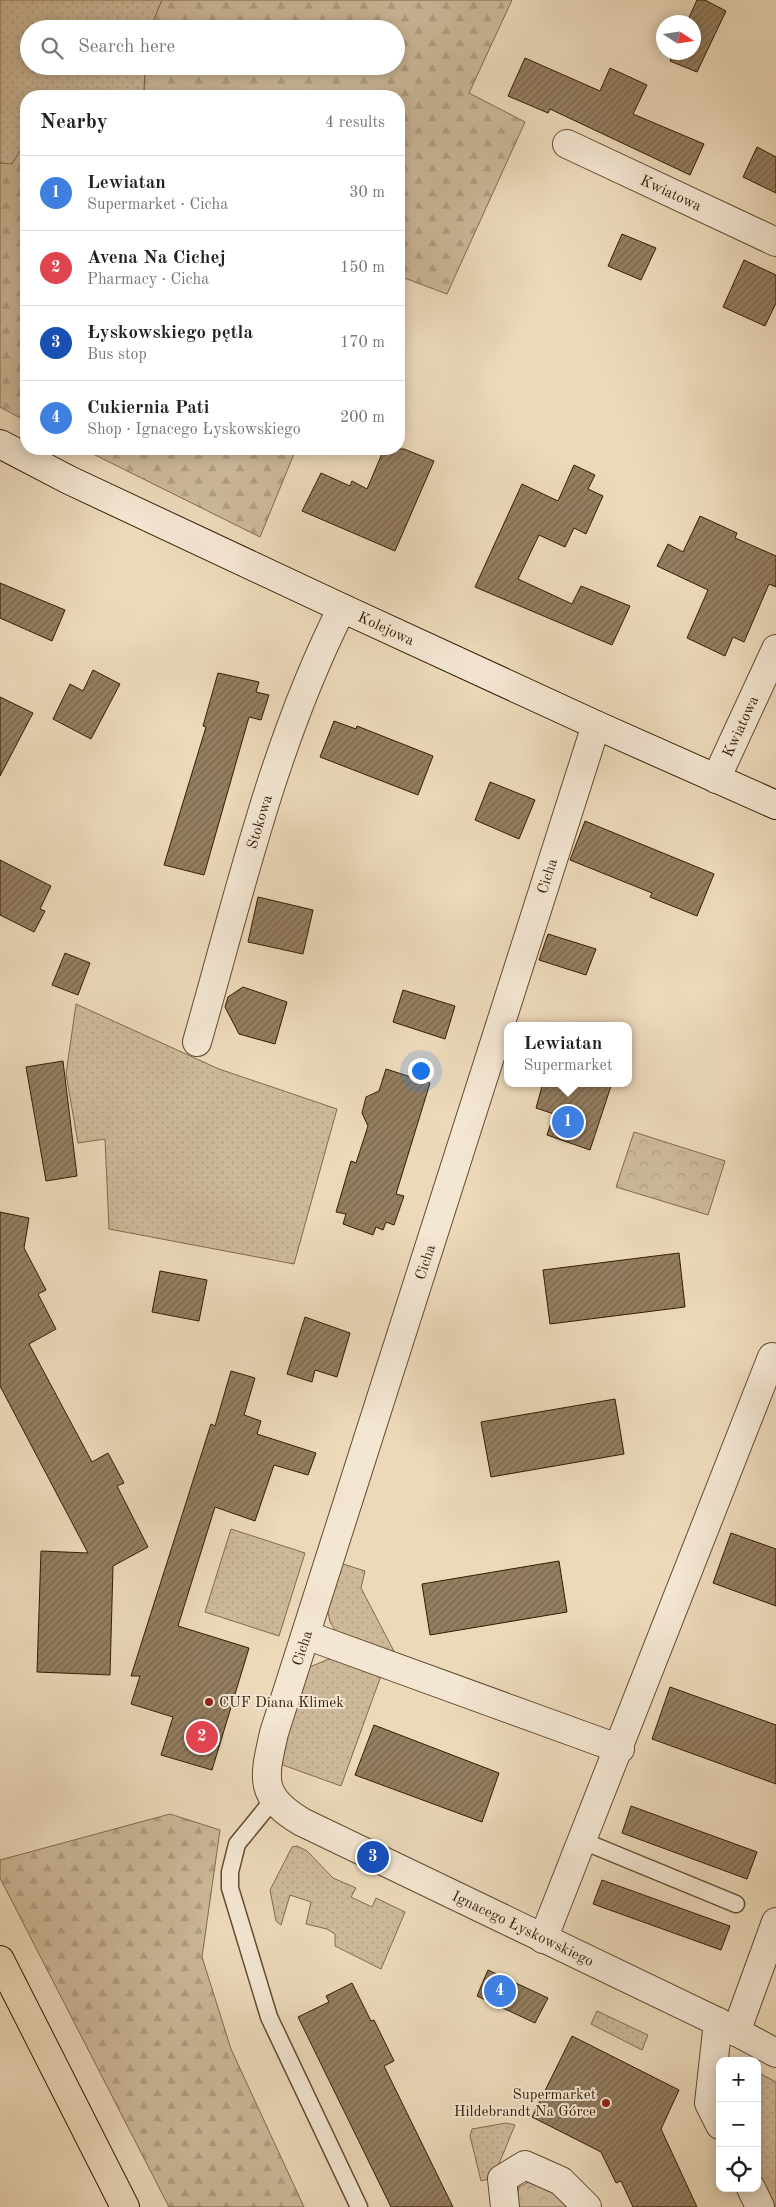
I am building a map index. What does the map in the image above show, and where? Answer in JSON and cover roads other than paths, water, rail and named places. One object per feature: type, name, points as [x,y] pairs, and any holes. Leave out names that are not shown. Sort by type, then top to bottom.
[{"type":"main road","points":[[0,1960],[125,2207]]},
{"type":"street","name":"Kwiatowa","points":[[567,144],[776,242]]},
{"type":"street","name":"Kolejowa","points":[[0,444],[20,454]]},
{"type":"street","name":"Kolejowa","points":[[21,455],[69,480],[342,608],[596,725],[776,805]]},
{"type":"street","name":"Stokowa","points":[[198,1042],[272,779],[319,654],[342,608]]},
{"type":"street","name":"Kwiatowa","points":[[716,778],[776,649]]},
{"type":"street","name":"Cicha","points":[[273,1800],[267,1783],[268,1762],[274,1733],[596,725]]},
{"type":"street","points":[[543,1939],[620,1749],[772,1357]]},
{"type":"street","points":[[306,1635],[620,1749]]},
{"type":"street","name":"Ignacego Łyskowskiego","points":[[273,1800],[286,1813],[302,1822],[727,2027],[776,2053]]},
{"type":"street","points":[[716,2117],[709,2103],[727,2027],[776,1922]]},
{"type":"street","points":[[505,2207],[502,2179],[525,2164],[561,2181],[587,2207]]},
{"type":"street","points":[[753,2192],[760,2207]]},
{"type":"lane","points":[[273,1800],[237,1844],[230,1872],[230,1888],[269,2017],[359,2207]]},
{"type":"lane","points":[[583,1841],[736,1904]]},
{"type":"place","name":"Lewiatan","points":[[568,1122]]},
{"type":"place","name":"CUF Diana Klimek","points":[[209,1702]]},
{"type":"place","name":"Avena Na Cichej","points":[[202,1737]]},
{"type":"place","name":"Łyskowskiego pętla","points":[[373,1857]]},
{"type":"place","name":"Cukiernia Pati","points":[[500,1991]]},
{"type":"place","name":"Supermarket Hildebrandt Na Górce","points":[[606,2103]]}]
